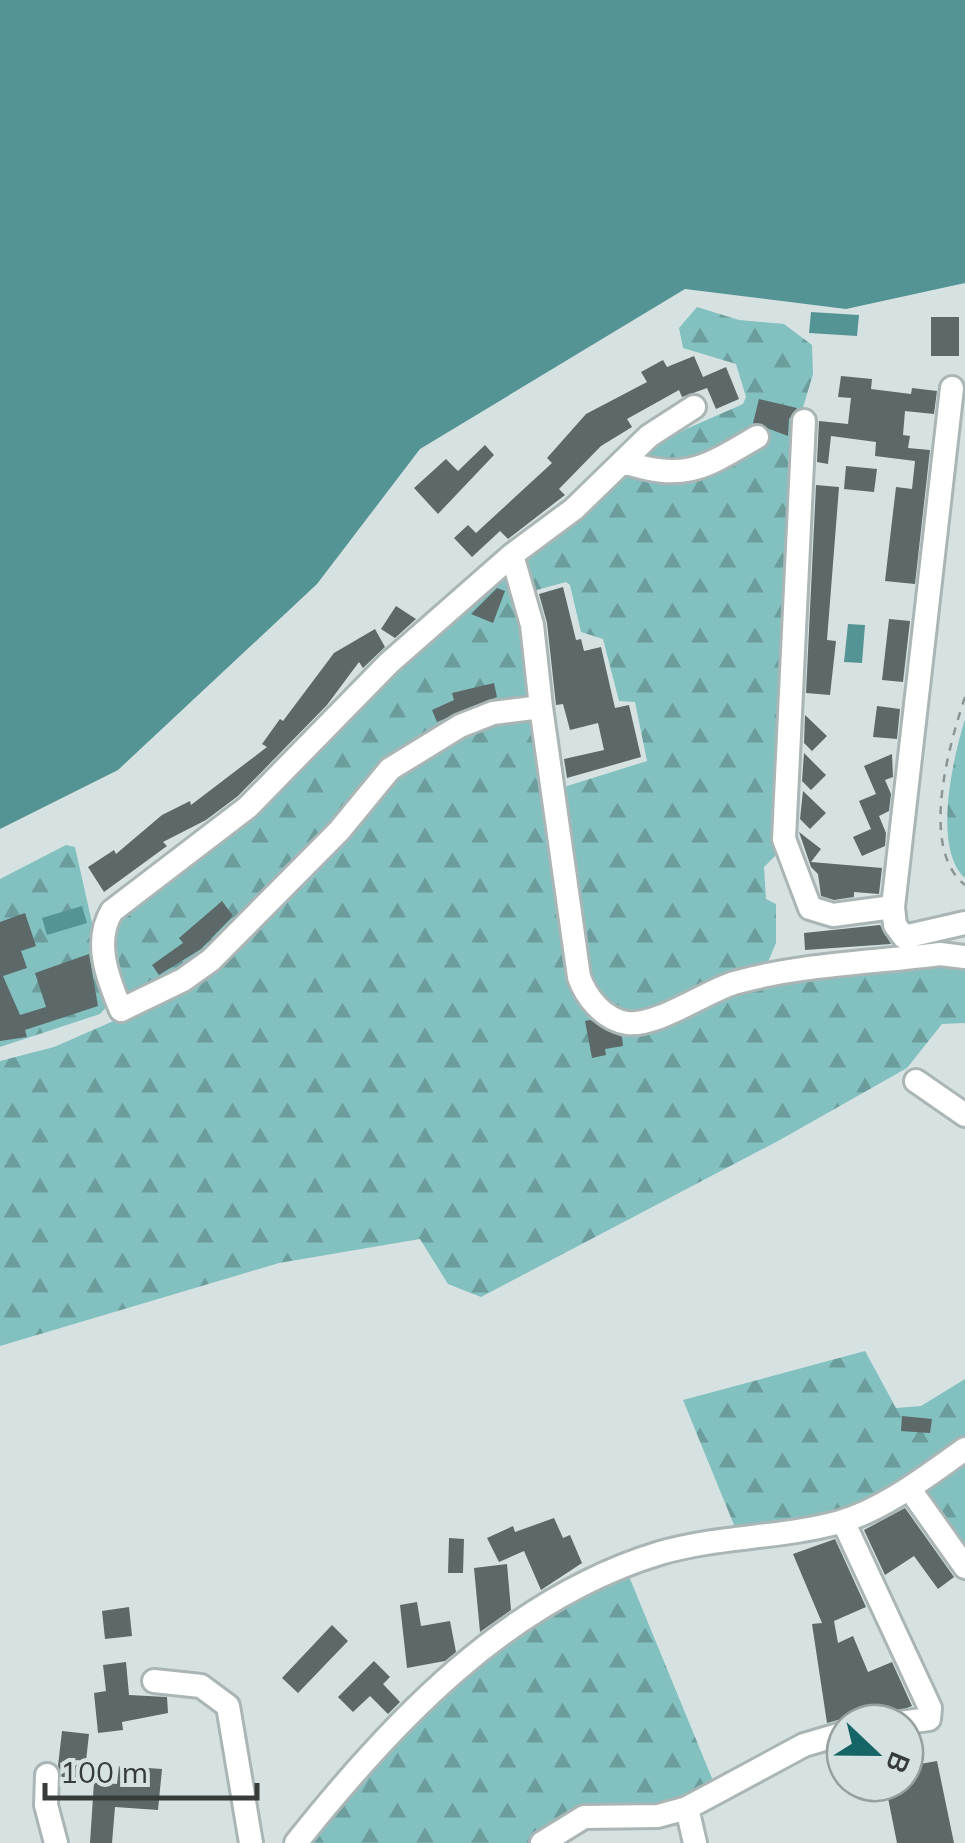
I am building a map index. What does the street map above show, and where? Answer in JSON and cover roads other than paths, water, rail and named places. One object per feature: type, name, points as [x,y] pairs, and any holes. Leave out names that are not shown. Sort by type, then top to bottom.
[{"type":"street","points":[[952,388],[893,907],[895,925],[904,936],[965,923]]},
{"type":"street","points":[[540,707],[494,713],[460,726],[390,769],[339,831],[211,960],[184,980],[120,1010],[106,974],[102,927],[112,911],[248,808],[389,663],[512,555],[574,509],[649,436],[694,407]]},
{"type":"street","points":[[804,422],[785,777],[786,851],[810,908],[833,915],[893,907]]},
{"type":"street","points":[[624,462],[661,473],[689,472],[756,437]]},
{"type":"street","points":[[512,555],[532,625],[540,707],[580,976],[584,992],[611,1017],[628,1023],[644,1021],[730,984],[790,969],[940,954],[965,957]]},
{"type":"street","points":[[916,1081],[965,1115]]},
{"type":"street","points":[[296,1843],[346,1780],[425,1700],[491,1641],[579,1584],[662,1553],[842,1521],[909,1488],[965,1449]]},
{"type":"street","points":[[909,1488],[965,1567]]},
{"type":"street","points":[[842,1521],[930,1708],[929,1718],[925,1719]]},
{"type":"street","points":[[154,1681],[202,1686],[228,1706],[251,1843]]},
{"type":"street","points":[[542,1843],[584,1817],[658,1816],[688,1808],[804,1745],[825,1738]]},
{"type":"street","points":[[47,1775],[49,1824],[56,1843]]},
{"type":"street","points":[[688,1808],[695,1843]]}]
